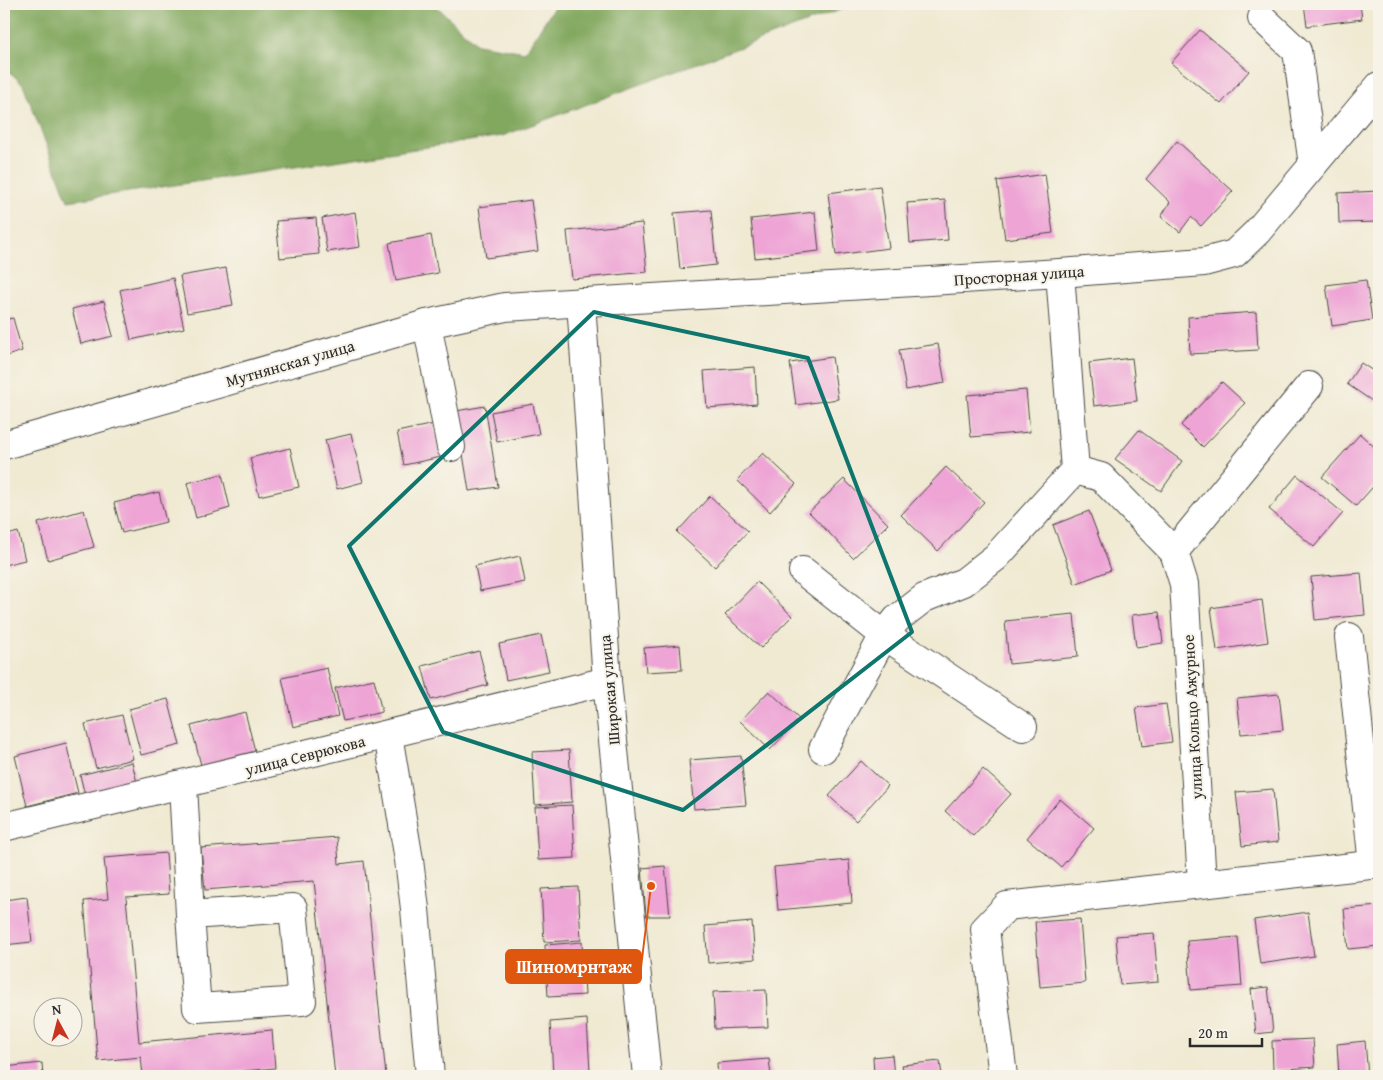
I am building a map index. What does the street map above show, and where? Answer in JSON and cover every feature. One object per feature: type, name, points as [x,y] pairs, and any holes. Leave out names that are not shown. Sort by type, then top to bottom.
[{"type":"street","points":[[1262,18],[1297,51],[1313,165]]},
{"type":"street","name":"Просторная улица","points":[[581,302],[1060,273],[1204,262],[1234,254],[1257,232],[1379,86]]},
{"type":"street","points":[[823,749],[884,635],[896,619],[924,598],[964,582],[996,557],[1075,470],[1060,273]]},
{"type":"street","name":"Мутнянская улица","points":[[4,445],[427,324],[505,307],[581,302]]},
{"type":"street","name":"Широкая улица","points":[[581,302],[607,681],[647,1076]]},
{"type":"street","points":[[427,324],[451,447]]},
{"type":"street","points":[[1174,552],[1309,386]]},
{"type":"street","name":"улица Кольцо Ажурное","points":[[1075,470],[1101,478],[1174,552],[1184,584],[1202,883]]},
{"type":"street","points":[[804,571],[884,635],[1023,727]]},
{"type":"street","points":[[1003,1076],[985,929],[1006,906],[1376,864],[1349,637]]},
{"type":"street","name":"улица Севрюкова","points":[[4,827],[607,681]]},
{"type":"street","points":[[388,735],[409,860],[430,1076]]},
{"type":"street","points":[[183,785],[190,915],[197,1008],[302,1001],[293,908],[190,915]]},
{"type":"highlighted area","points":[[594,312],[808,358],[912,632],[683,810],[443,732],[349,546]]},
{"type":"green space","points":[[4,4],[434,4],[477,44],[525,52],[556,4],[856,4],[502,136],[68,201],[23,84],[4,67]]},
{"type":"building","points":[[1304,4],[1360,4],[1362,19],[1307,26]]},
{"type":"building","points":[[1200,30],[1249,71],[1221,104],[1171,63]]},
{"type":"building","points":[[1177,141],[1233,191],[1201,226],[1191,217],[1180,232],[1161,217],[1170,202],[1146,179]]},
{"type":"building","points":[[1045,174],[1053,233],[1005,239],[997,181]]},
{"type":"building","points":[[880,186],[889,248],[836,255],[828,193]]},
{"type":"building","points":[[1379,191],[1379,222],[1339,223],[1338,193]]},
{"type":"building","points":[[531,200],[538,251],[486,258],[479,207]]},
{"type":"building","points":[[945,200],[948,240],[910,243],[907,203]]},
{"type":"building","points":[[711,210],[716,265],[680,269],[674,213]]},
{"type":"building","points":[[355,212],[360,247],[327,252],[322,218]]},
{"type":"building","points":[[815,212],[819,251],[755,258],[751,219]]},
{"type":"building","points":[[316,218],[319,254],[280,258],[276,221]]},
{"type":"building","points":[[642,223],[647,272],[572,279],[567,231]]},
{"type":"building","points":[[431,235],[438,273],[396,281],[389,243]]},
{"type":"building","points":[[226,268],[233,305],[187,313],[180,276]]},
{"type":"building","points":[[173,278],[184,328],[131,340],[120,290]]},
{"type":"building","points":[[1366,280],[1372,320],[1332,326],[1326,285]]},
{"type":"building","points":[[104,301],[113,336],[81,344],[72,309]]},
{"type":"building","points":[[1256,312],[1258,350],[1190,354],[1188,317]]},
{"type":"building","points":[[13,318],[22,351],[4,357],[4,320]]},
{"type":"building","points":[[938,344],[945,383],[906,390],[899,350]]},
{"type":"building","points":[[832,357],[838,399],[796,405],[790,363]]},
{"type":"building","points":[[1132,358],[1137,401],[1094,406],[1089,363]]},
{"type":"building","points":[[1361,363],[1379,375],[1379,396],[1375,403],[1347,384]]},
{"type":"building","points":[[755,367],[757,404],[707,408],[704,371]]},
{"type":"building","points":[[1222,382],[1245,403],[1203,447],[1181,425]]},
{"type":"building","points":[[1026,390],[1030,432],[971,437],[967,395]]},
{"type":"building","points":[[533,404],[539,434],[497,442],[491,412]]},
{"type":"building","points":[[485,406],[498,487],[469,491],[456,411]]},
{"type":"building","points":[[434,424],[441,457],[404,465],[397,432]]},
{"type":"building","points":[[1139,430],[1182,461],[1161,491],[1115,459]]},
{"type":"building","points":[[351,434],[363,482],[337,489],[325,440]]},
{"type":"building","points":[[1360,434],[1379,451],[1379,480],[1356,506],[1322,477]]},
{"type":"building","points":[[290,448],[299,487],[259,496],[250,458]]},
{"type":"building","points":[[763,453],[796,484],[770,512],[737,480]]},
{"type":"building","points":[[946,467],[984,502],[938,551],[901,515]]},
{"type":"building","points":[[222,474],[230,508],[196,518],[187,483]]},
{"type":"building","points":[[1297,475],[1343,513],[1314,547],[1269,509]]},
{"type":"building","points":[[844,479],[888,524],[853,558],[809,512]]},
{"type":"building","points":[[159,492],[166,522],[122,533],[114,503]]},
{"type":"building","points":[[710,496],[748,531],[715,567],[677,532]]},
{"type":"building","points":[[84,510],[94,547],[48,560],[38,523]]},
{"type":"building","points":[[1089,511],[1111,570],[1075,584],[1053,525]]},
{"type":"building","points":[[18,532],[25,560],[4,565],[4,536]]},
{"type":"building","points":[[520,556],[525,582],[480,591],[475,566]]},
{"type":"building","points":[[1361,573],[1365,615],[1315,620],[1311,577]]},
{"type":"building","points":[[757,582],[792,616],[761,648],[725,615]]},
{"type":"building","points":[[1262,600],[1268,642],[1217,650],[1211,608]]},
{"type":"building","points":[[1159,612],[1163,643],[1136,647],[1132,615]]},
{"type":"building","points":[[1074,614],[1078,657],[1009,664],[1005,621]]},
{"type":"building","points":[[541,635],[549,671],[506,680],[499,644]]},
{"type":"building","points":[[680,645],[682,670],[646,672],[644,648]]},
{"type":"building","points":[[479,651],[488,685],[431,700],[422,666]]},
{"type":"building","points":[[327,668],[338,716],[293,727],[282,678]]},
{"type":"building","points":[[374,679],[382,712],[343,721],[335,688]]},
{"type":"building","points":[[769,691],[799,719],[770,750],[740,721]]},
{"type":"building","points":[[1279,694],[1283,730],[1241,734],[1237,698]]},
{"type":"building","points":[[168,699],[180,745],[141,755],[129,709]]},
{"type":"building","points":[[1166,704],[1172,742],[1142,746],[1136,708]]},
{"type":"building","points":[[245,712],[256,755],[202,769],[191,726]]},
{"type":"building","points":[[122,715],[133,759],[96,768],[85,724]]},
{"type":"building","points":[[66,743],[78,793],[27,806],[15,756]]},
{"type":"building","points":[[569,750],[572,802],[535,805],[532,752]]},
{"type":"building","points":[[741,756],[746,805],[694,809],[689,760]]},
{"type":"building","points":[[861,761],[888,786],[856,821],[829,796]]},
{"type":"building","points":[[132,762],[139,791],[87,804],[80,775]]},
{"type":"building","points":[[983,769],[1011,794],[973,836],[945,811]]},
{"type":"building","points":[[1273,789],[1278,842],[1242,846],[1236,792]]},
{"type":"building","points":[[1060,799],[1094,828],[1061,867],[1027,838]]},
{"type":"building","points":[[572,805],[575,858],[538,860],[535,807]]},
{"type":"building","points":[[337,837],[339,864],[364,861],[386,1076],[335,1076],[314,881],[205,890],[201,848]]},
{"type":"building","points":[[166,853],[169,894],[126,897],[139,1042],[272,1030],[275,1068],[191,1076],[143,1076],[141,1057],[98,1061],[84,901],[108,899],[104,858]]},
{"type":"building","points":[[849,860],[852,903],[778,910],[774,867]]},
{"type":"building","points":[[665,866],[670,916],[646,916],[642,868]]},
{"type":"building","points":[[578,887],[581,940],[544,942],[541,889]]},
{"type":"building","points":[[27,897],[32,942],[4,945],[4,900]]},
{"type":"building","points":[[1379,906],[1379,946],[1348,949],[1344,909]]},
{"type":"building","points":[[1308,912],[1314,956],[1260,964],[1254,920]]},
{"type":"building","points":[[1080,919],[1085,983],[1040,987],[1035,922]]},
{"type":"building","points":[[752,922],[755,959],[708,963],[705,926]]},
{"type":"building","points":[[1154,933],[1158,982],[1120,985],[1116,936]]},
{"type":"building","points":[[1238,937],[1242,986],[1191,990],[1187,941]]},
{"type":"building","points":[[582,942],[585,995],[548,997],[545,945]]},
{"type":"building","points":[[1268,987],[1273,1032],[1256,1034],[1251,989]]},
{"type":"building","points":[[766,990],[768,1027],[715,1029],[713,992]]},
{"type":"building","points":[[587,1019],[590,1072],[553,1074],[550,1022]]},
{"type":"building","points":[[1313,1039],[1315,1067],[1273,1070],[1272,1041]]},
{"type":"building","points":[[1365,1041],[1368,1076],[1339,1076],[1337,1044]]},
{"type":"building","points":[[892,1055],[894,1076],[874,1076],[873,1057]]},
{"type":"building","points":[[769,1059],[771,1076],[718,1076],[717,1063]]},
{"type":"building","points":[[940,1061],[942,1076],[904,1076],[902,1065]]},
{"type":"building","points":[[42,1063],[43,1076],[4,1076],[4,1067]]},
{"type":"place","name":"Шиномрнтаж","points":[[651,886]]}]
